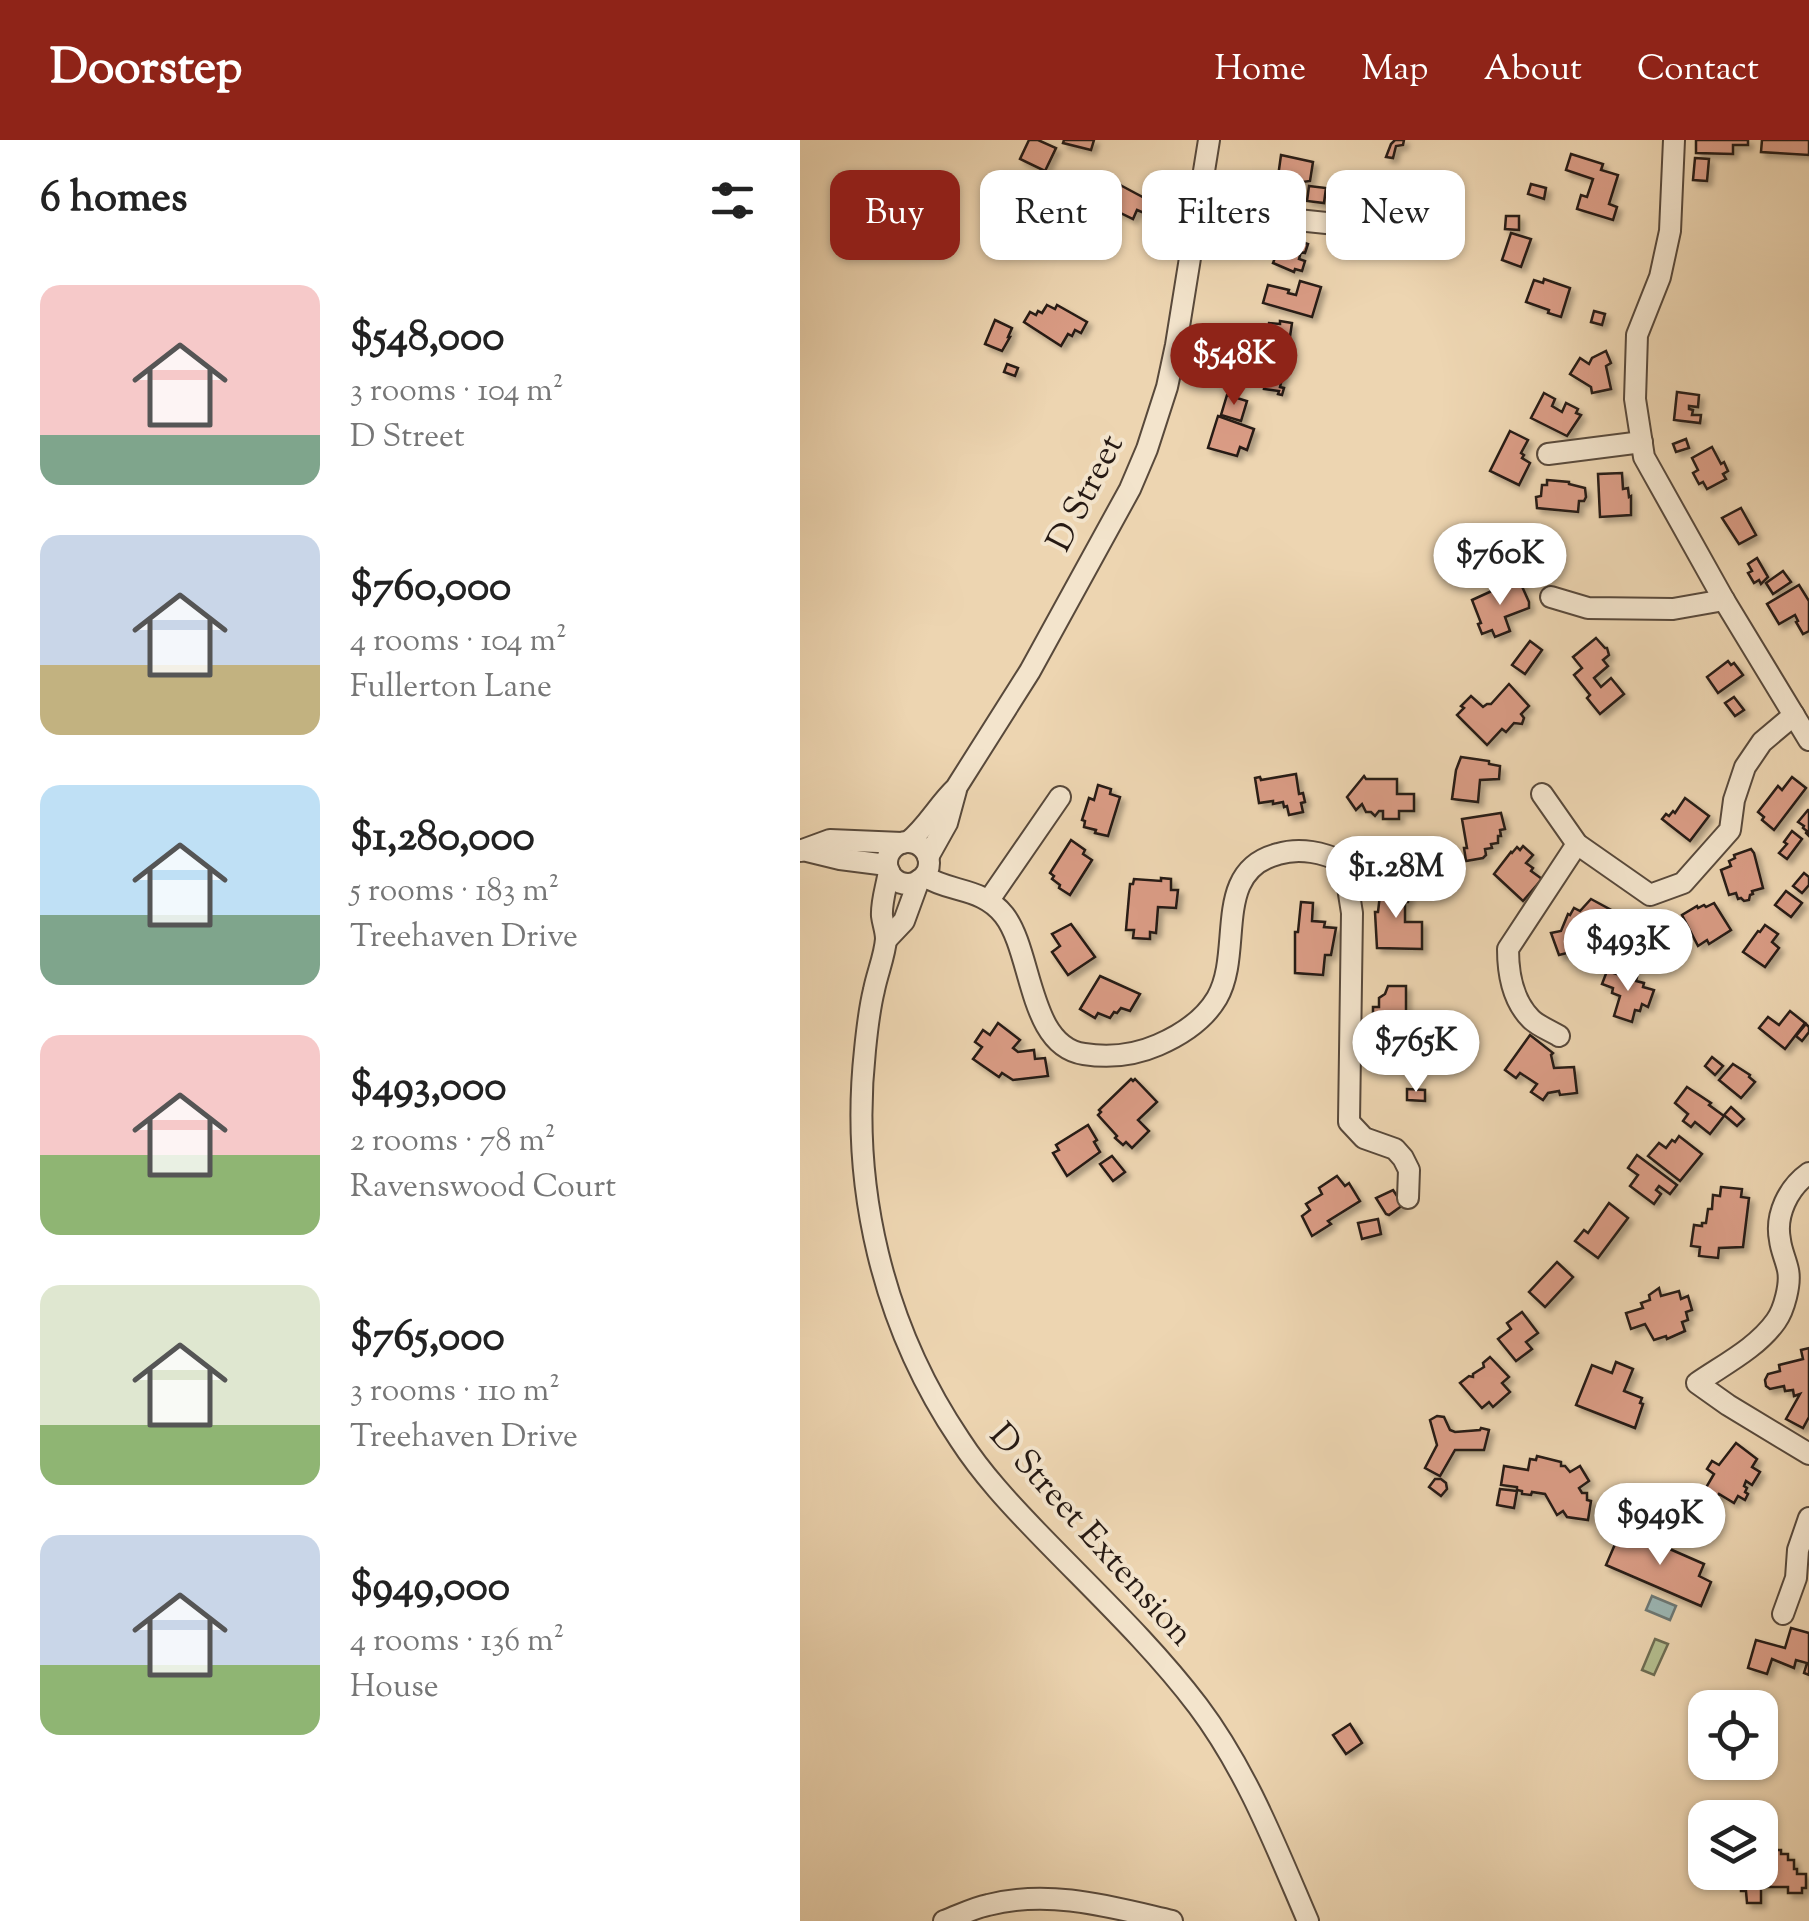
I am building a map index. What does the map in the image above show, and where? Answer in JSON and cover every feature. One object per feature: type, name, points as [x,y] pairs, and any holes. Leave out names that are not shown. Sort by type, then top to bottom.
[{"type":"street","name":"D Street","points":[[1204,170],[1208,140]]},
{"type":"street","points":[[1674,140],[1670,231],[1660,277],[1637,335],[1635,399],[1644,457],[1809,740]]},
{"type":"street","name":"D Street","points":[[905,842],[920,832],[956,788],[1030,671],[1123,502],[1147,449],[1167,387],[1189,260]]},
{"type":"street","points":[[1548,454],[1642,442]]},
{"type":"street","points":[[1550,597],[1588,608],[1672,608],[1724,600]]},
{"type":"street","points":[[1542,794],[1577,844],[1650,895],[1683,884],[1730,830],[1734,800],[1745,768],[1762,742],[1794,715]]},
{"type":"street","name":"D Street","points":[[925,870],[948,823],[956,788]]},
{"type":"street","points":[[989,900],[1060,797]]},
{"type":"street","points":[[801,850],[830,840],[905,842],[921,846],[925,870]]},
{"type":"street","points":[[888,868],[891,851],[905,842]]},
{"type":"street","points":[[1559,1036],[1530,1018],[1515,994],[1508,970],[1508,949],[1577,844]]},
{"type":"street","points":[[801,850],[888,868],[899,881],[912,883],[925,870]]},
{"type":"street","points":[[925,870],[989,900],[1006,918],[1019,944],[1039,1011],[1055,1038],[1077,1054],[1105,1058],[1146,1050],[1177,1036],[1218,997],[1227,970],[1237,888],[1249,868],[1267,856],[1291,850],[1323,853],[1344,862],[1352,913],[1348,1122],[1364,1138],[1395,1149],[1403,1158],[1408,1170],[1408,1198]]},
{"type":"street","name":"D Street Extension","points":[[888,868],[882,913],[886,940],[866,1038],[862,1115],[870,1216],[894,1312],[914,1361],[960,1442],[988,1478],[1176,1678],[1227,1748],[1252,1793],[1308,1921]]},
{"type":"street","name":"D Street Extension","points":[[886,940],[904,921],[925,870]]},
{"type":"street","points":[[1809,1174],[1788,1195],[1779,1222],[1778,1236],[1790,1274],[1778,1318],[1761,1339],[1697,1383],[1809,1454]]},
{"type":"street","points":[[1783,1614],[1796,1578],[1798,1550],[1809,1518]]},
{"type":"street","points":[[944,1921],[986,1905],[1022,1899],[1066,1899],[1172,1921]]},
{"type":"green space","points":[[1655,1639],[1668,1644],[1654,1675],[1642,1670]]},
{"type":"water","points":[[1652,1596],[1676,1606],[1670,1620],[1646,1610]]},
{"type":"building","points":[[1029,140],[1056,148],[1045,170],[1020,159]]},
{"type":"building","points":[[1094,140],[1091,150],[1063,143]]},
{"type":"building","points":[[1395,140],[1404,140],[1403,145],[1396,146],[1393,158],[1386,157]]},
{"type":"building","points":[[1696,140],[1748,140],[1748,145],[1733,145],[1733,154],[1696,153]]},
{"type":"building","points":[[1762,140],[1809,140],[1809,155],[1761,152]]},
{"type":"building","points":[[1571,154],[1603,164],[1601,170],[1618,175],[1609,204],[1617,207],[1613,220],[1577,209],[1581,195],[1587,197],[1593,179],[1566,170]]},
{"type":"building","points":[[1281,155],[1313,162],[1310,181],[1306,182],[1306,170],[1279,170]]},
{"type":"building","points":[[1695,158],[1709,159],[1707,181],[1693,180]]},
{"type":"building","points":[[1531,184],[1546,188],[1544,199],[1528,194]]},
{"type":"building","points":[[1122,186],[1142,197],[1142,212],[1137,210],[1133,219],[1122,214]]},
{"type":"building","points":[[1309,186],[1326,188],[1324,203],[1307,201]]},
{"type":"building","points":[[1506,216],[1519,216],[1519,230],[1505,229]]},
{"type":"building","points":[[1511,233],[1531,239],[1521,267],[1502,260]]},
{"type":"building","points":[[1305,261],[1302,271],[1294,272],[1273,263]]},
{"type":"building","points":[[1544,279],[1570,288],[1561,317],[1526,302],[1534,280],[1543,283]]},
{"type":"building","points":[[1300,281],[1321,287],[1312,317],[1263,303],[1268,285],[1296,295]]},
{"type":"building","points":[[1047,305],[1055,309],[1057,305],[1087,322],[1081,333],[1075,330],[1072,336],[1068,334],[1061,346],[1024,322],[1030,312],[1042,313]]},
{"type":"building","points":[[1594,311],[1605,314],[1602,325],[1591,322]]},
{"type":"building","points":[[995,320],[1012,328],[1002,351],[985,344]]},
{"type":"building","points":[[1269,323],[1292,323],[1288,350],[1271,344],[1269,354],[1256,352],[1258,327],[1268,329]]},
{"type":"building","points":[[1606,351],[1611,363],[1606,366],[1611,389],[1592,393],[1591,387],[1570,374],[1580,358],[1589,364]]},
{"type":"building","points":[[1007,364],[1018,368],[1015,376],[1004,372]]},
{"type":"building","points":[[1268,371],[1283,375],[1282,395],[1264,389],[1263,377],[1267,378]]},
{"type":"building","points":[[1677,392],[1699,395],[1698,407],[1689,409],[1693,410],[1692,415],[1701,415],[1700,423],[1674,420]]},
{"type":"building","points":[[1544,393],[1555,399],[1552,406],[1562,412],[1566,403],[1578,409],[1576,413],[1581,415],[1567,436],[1531,418]]},
{"type":"building","points":[[1227,395],[1247,401],[1241,421],[1221,415]]},
{"type":"building","points":[[1218,416],[1254,429],[1247,450],[1240,447],[1237,456],[1208,448]]},
{"type":"building","points":[[1510,431],[1528,440],[1521,453],[1530,463],[1519,485],[1490,471]]},
{"type":"building","points":[[1686,439],[1689,448],[1676,452],[1673,444]]},
{"type":"building","points":[[1712,447],[1728,471],[1723,474],[1726,479],[1707,489],[1693,473],[1698,470],[1692,458]]},
{"type":"building","points":[[1622,473],[1623,489],[1628,488],[1631,496],[1631,515],[1600,517],[1598,474]]},
{"type":"building","points":[[1547,480],[1585,488],[1586,497],[1579,501],[1578,512],[1537,508],[1536,497],[1541,496]]},
{"type":"building","points":[[1741,508],[1756,535],[1739,544],[1722,518]]},
{"type":"building","points":[[1757,558],[1768,577],[1761,584],[1759,580],[1754,583],[1748,573],[1752,571],[1748,564]]},
{"type":"building","points":[[1783,571],[1791,582],[1773,594],[1766,583]]},
{"type":"building","points":[[1520,582],[1529,608],[1505,617],[1510,631],[1495,637],[1492,630],[1482,634],[1472,600]]},
{"type":"building","points":[[1799,585],[1809,601],[1809,631],[1803,634],[1795,615],[1779,624],[1767,604]]},
{"type":"building","points":[[1596,638],[1609,655],[1603,660],[1608,666],[1594,678],[1601,687],[1611,678],[1624,694],[1600,714],[1574,675],[1582,668],[1573,657]]},
{"type":"building","points":[[1530,641],[1542,650],[1525,674],[1512,665]]},
{"type":"building","points":[[1728,661],[1743,675],[1718,693],[1707,677]]},
{"type":"building","points":[[1509,684],[1529,706],[1521,714],[1522,724],[1514,723],[1506,732],[1502,729],[1487,745],[1457,715],[1471,696],[1483,707],[1491,704]]},
{"type":"building","points":[[1734,697],[1744,710],[1735,716],[1725,703]]},
{"type":"building","points":[[1461,757],[1500,766],[1499,779],[1480,780],[1478,802],[1452,799]]},
{"type":"building","points":[[1296,774],[1299,794],[1303,793],[1305,802],[1301,803],[1303,812],[1289,815],[1283,802],[1259,803],[1255,778]]},
{"type":"building","points":[[1364,776],[1397,779],[1397,794],[1414,794],[1414,811],[1399,811],[1399,819],[1383,819],[1383,811],[1375,816],[1366,812],[1362,804],[1356,810],[1347,797]]},
{"type":"building","points":[[1792,777],[1806,788],[1774,830],[1758,812],[1778,786],[1782,790]]},
{"type":"building","points":[[1098,785],[1120,797],[1108,836],[1084,827],[1082,820]]},
{"type":"building","points":[[1685,798],[1709,816],[1690,841],[1662,819],[1675,813]]},
{"type":"building","points":[[1809,810],[1809,836],[1798,822]]},
{"type":"building","points":[[1501,813],[1505,829],[1500,830],[1498,843],[1485,849],[1483,858],[1466,861],[1462,819]]},
{"type":"building","points":[[1792,831],[1802,839],[1787,859],[1779,853]]},
{"type":"building","points":[[1071,840],[1092,860],[1070,895],[1059,888],[1050,873]]},
{"type":"building","points":[[1523,846],[1533,855],[1526,863],[1542,879],[1523,901],[1494,874],[1511,852]]},
{"type":"building","points":[[1751,849],[1763,888],[1752,891],[1749,900],[1744,901],[1736,893],[1729,895],[1721,870],[1731,866],[1729,861],[1734,855]]},
{"type":"building","points":[[1804,873],[1809,877],[1809,885],[1802,893],[1793,886]]},
{"type":"building","points":[[1134,879],[1171,879],[1171,890],[1178,890],[1176,908],[1158,907],[1156,933],[1150,932],[1150,939],[1133,938],[1134,930],[1126,930],[1130,884]]},
{"type":"building","points":[[1405,884],[1405,894],[1409,894],[1405,922],[1422,922],[1422,949],[1377,948],[1375,912],[1381,886]]},
{"type":"building","points":[[1786,891],[1802,903],[1791,917],[1775,905]]},
{"type":"building","points":[[1591,899],[1613,911],[1583,949],[1559,955],[1551,933],[1561,931],[1568,914],[1574,908],[1580,911]]},
{"type":"building","points":[[1301,902],[1313,903],[1312,921],[1336,928],[1331,955],[1325,955],[1323,975],[1295,973],[1295,932]]},
{"type":"building","points":[[1714,903],[1731,930],[1698,946],[1682,915],[1697,906]]},
{"type":"building","points":[[1071,924],[1095,957],[1068,975],[1052,952],[1060,946],[1052,934]]},
{"type":"building","points":[[1765,925],[1778,934],[1772,942],[1779,948],[1765,967],[1743,952]]},
{"type":"building","points":[[1607,971],[1637,977],[1643,987],[1654,990],[1648,1007],[1642,1004],[1640,1011],[1635,1010],[1632,1022],[1614,1016],[1620,996],[1602,984]]},
{"type":"building","points":[[1100,976],[1140,994],[1130,1011],[1121,1008],[1110,1018],[1098,1013],[1095,1018],[1080,1009]]},
{"type":"building","points":[[1388,986],[1406,986],[1411,1067],[1379,1067],[1373,1007],[1379,1007],[1379,998]]},
{"type":"building","points":[[1790,1011],[1805,1023],[1785,1049],[1759,1028],[1768,1017],[1779,1025]]},
{"type":"building","points":[[998,1023],[1020,1040],[1013,1048],[1018,1052],[1034,1050],[1035,1059],[1045,1058],[1048,1076],[1013,1080],[1002,1073],[999,1077],[973,1059],[982,1047],[975,1042],[983,1030],[990,1035]]},
{"type":"building","points":[[1806,1024],[1809,1032],[1802,1041],[1796,1036]]},
{"type":"building","points":[[1530,1035],[1553,1053],[1554,1068],[1574,1067],[1577,1093],[1548,1093],[1543,1100],[1531,1092],[1537,1084],[1520,1073],[1516,1078],[1505,1070]]},
{"type":"building","points":[[1712,1057],[1723,1066],[1715,1075],[1705,1066]]},
{"type":"building","points":[[1733,1064],[1755,1082],[1741,1098],[1719,1080]]},
{"type":"building","points":[[1131,1079],[1157,1102],[1138,1120],[1149,1131],[1132,1148],[1115,1138],[1098,1115]]},
{"type":"building","points":[[1687,1087],[1724,1116],[1710,1134],[1695,1122],[1691,1127],[1683,1121],[1688,1114],[1675,1103]]},
{"type":"building","points":[[1407,1089],[1425,1090],[1425,1101],[1407,1100]]},
{"type":"building","points":[[1731,1107],[1744,1119],[1737,1126],[1724,1115]]},
{"type":"building","points":[[1088,1125],[1100,1152],[1067,1176],[1053,1153],[1059,1150],[1056,1145]]},
{"type":"building","points":[[1679,1136],[1702,1154],[1680,1181],[1648,1156],[1659,1143],[1666,1148]]},
{"type":"building","points":[[1637,1155],[1677,1185],[1670,1194],[1659,1186],[1656,1190],[1661,1194],[1654,1204],[1630,1186],[1638,1175],[1628,1168]]},
{"type":"building","points":[[1112,1156],[1125,1172],[1113,1181],[1100,1164]]},
{"type":"building","points":[[1337,1176],[1345,1186],[1349,1183],[1360,1201],[1312,1236],[1302,1216],[1310,1210],[1306,1204],[1322,1194],[1319,1188]]},
{"type":"building","points":[[1721,1187],[1742,1189],[1741,1197],[1749,1198],[1743,1247],[1719,1248],[1718,1258],[1699,1256],[1700,1247],[1691,1246],[1694,1225],[1706,1223],[1713,1195],[1720,1196]]},
{"type":"building","points":[[1393,1190],[1403,1205],[1389,1215],[1376,1198]]},
{"type":"building","points":[[1609,1203],[1628,1218],[1598,1258],[1575,1241],[1584,1230],[1588,1233]]},
{"type":"building","points":[[1378,1219],[1381,1234],[1362,1239],[1358,1223]]},
{"type":"building","points":[[1557,1262],[1573,1277],[1545,1307],[1529,1292]]},
{"type":"building","points":[[1659,1288],[1661,1296],[1679,1291],[1681,1299],[1688,1296],[1692,1310],[1686,1312],[1688,1320],[1682,1322],[1685,1331],[1654,1340],[1645,1324],[1631,1329],[1626,1313],[1643,1308],[1641,1303],[1650,1300],[1649,1295]]},
{"type":"building","points":[[1522,1312],[1538,1333],[1526,1342],[1532,1349],[1516,1361],[1498,1339],[1511,1329],[1507,1323]]},
{"type":"building","points":[[1809,1348],[1809,1417],[1803,1428],[1786,1419],[1800,1394],[1794,1396],[1793,1390],[1785,1391],[1784,1386],[1770,1389],[1765,1380],[1768,1374],[1780,1371],[1779,1365],[1803,1359],[1801,1350]]},
{"type":"building","points":[[1490,1357],[1509,1377],[1502,1383],[1510,1392],[1493,1407],[1489,1402],[1482,1408],[1460,1383],[1473,1377]]},
{"type":"building","points":[[1616,1362],[1633,1369],[1624,1391],[1642,1398],[1635,1428],[1576,1405],[1592,1365],[1612,1373]]},
{"type":"building","points":[[1444,1417],[1455,1432],[1489,1430],[1484,1450],[1455,1450],[1440,1476],[1425,1468],[1437,1445],[1430,1420]]},
{"type":"building","points":[[1736,1443],[1757,1459],[1752,1467],[1760,1472],[1752,1485],[1746,1481],[1745,1500],[1738,1496],[1734,1503],[1704,1491],[1714,1474],[1707,1469],[1712,1461],[1719,1465]]},
{"type":"building","points":[[1537,1456],[1561,1462],[1570,1472],[1580,1466],[1589,1481],[1579,1488],[1591,1501],[1588,1520],[1567,1517],[1563,1511],[1557,1515],[1545,1494],[1522,1494],[1517,1487],[1501,1485],[1504,1466],[1528,1470],[1530,1459],[1536,1460]]},
{"type":"building","points":[[1435,1479],[1446,1483],[1447,1489],[1441,1496],[1429,1487]]},
{"type":"building","points":[[1500,1489],[1517,1491],[1514,1508],[1497,1505]]},
{"type":"building","points":[[1619,1535],[1637,1543],[1640,1536],[1704,1564],[1699,1576],[1711,1582],[1701,1606],[1606,1565]]},
{"type":"building","points":[[1791,1628],[1809,1633],[1809,1675],[1804,1673],[1807,1663],[1796,1660],[1794,1668],[1772,1659],[1767,1674],[1748,1668],[1756,1640],[1785,1648]]},
{"type":"building","points":[[1350,1724],[1362,1743],[1346,1754],[1333,1735]]},
{"type":"building","points":[[1778,1850],[1788,1854],[1788,1860],[1794,1860],[1797,1874],[1806,1874],[1802,1893],[1788,1893],[1788,1887],[1778,1887]]},
{"type":"building","points":[[1761,1890],[1761,1903],[1747,1903],[1746,1891],[1741,1891]]}]
